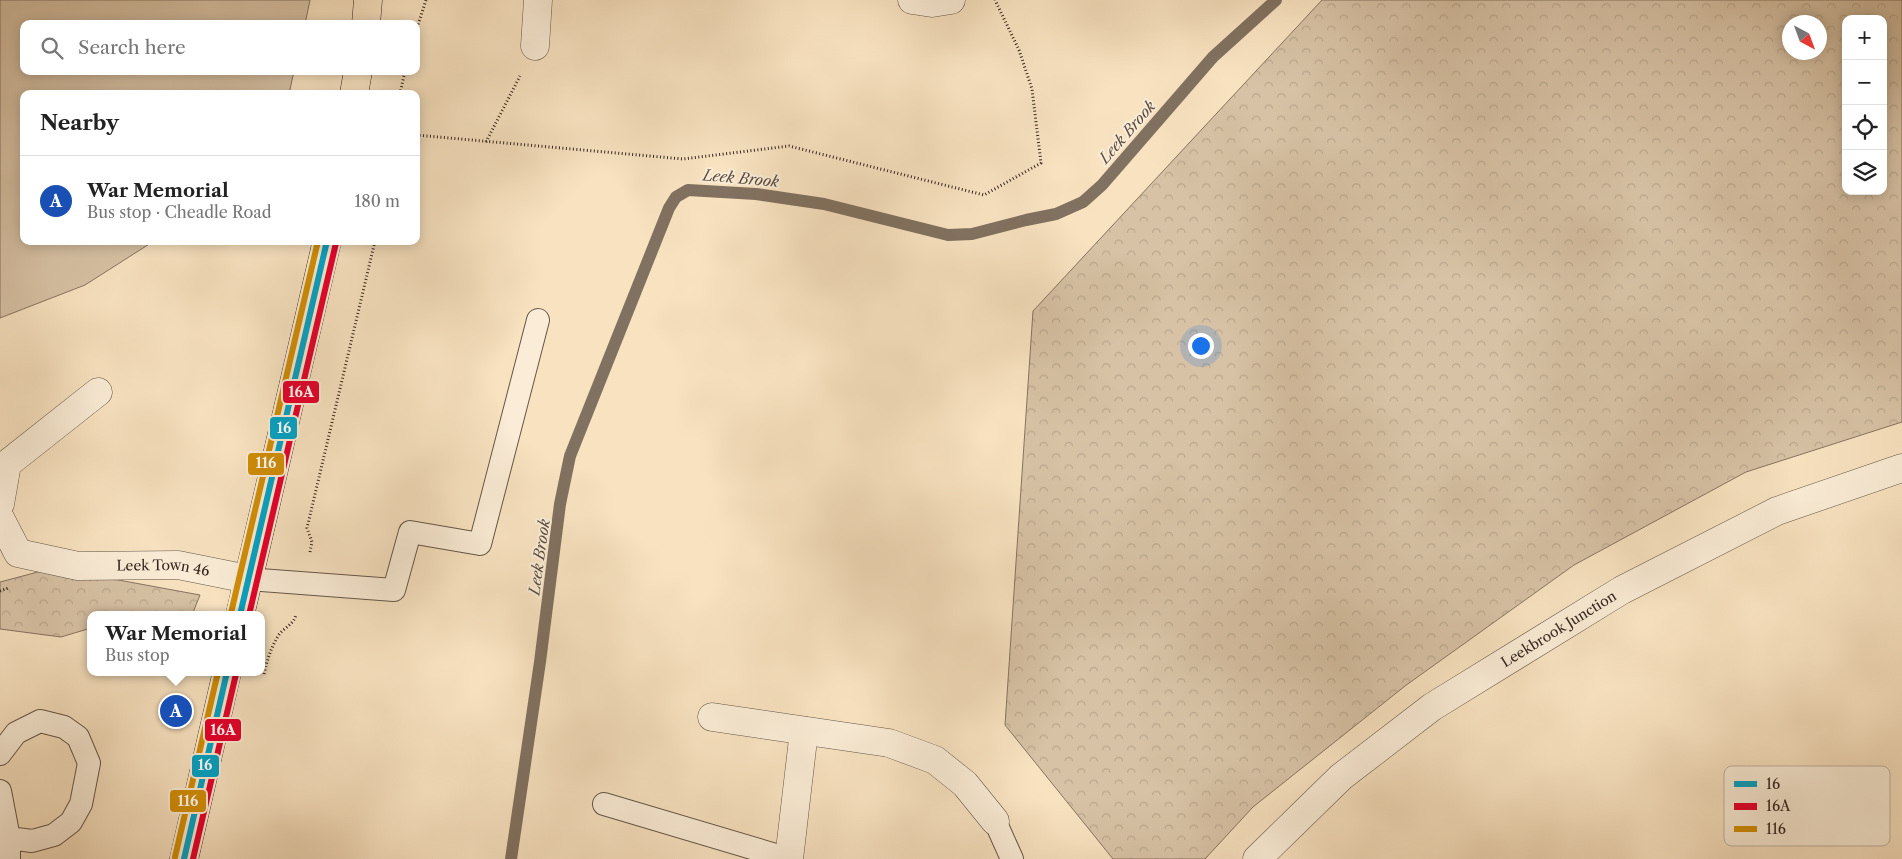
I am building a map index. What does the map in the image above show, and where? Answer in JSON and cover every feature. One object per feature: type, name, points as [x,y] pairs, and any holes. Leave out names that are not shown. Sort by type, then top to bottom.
[{"type":"highway","points":[[366,20],[368,0]]},
{"type":"highway","points":[[355,90],[357,75]]},
{"type":"highway","points":[[241,611],[326,245]]},
{"type":"highway","points":[[184,859],[226,676]]},
{"type":"street","points":[[535,46],[538,0]]},
{"type":"street","points":[[912,0],[932,3],[951,0]]},
{"type":"street","points":[[0,504],[7,464],[98,392]]},
{"type":"street","name":"Leekbrook Junction","points":[[1257,859],[1341,777],[1432,707],[1622,590],[1777,511],[1902,468]]},
{"type":"street","name":"Leek Town 46","points":[[0,518],[18,553],[78,566],[178,566],[248,579]]},
{"type":"street","points":[[712,717],[889,743],[934,760],[965,784],[995,821]]},
{"type":"street","points":[[789,859],[804,731]]},
{"type":"lane","points":[[248,579],[394,590],[410,532],[480,544],[538,320]]},
{"type":"lane","points":[[0,754],[16,734],[40,721],[64,727],[78,737],[89,763],[81,804],[71,822],[54,835],[9,849],[0,791]]},
{"type":"lane","points":[[604,804],[789,859]]},
{"type":"lane","points":[[995,821],[1012,859]]},
{"type":"path","points":[[420,20],[426,0]]},
{"type":"path","points":[[420,136],[683,159],[788,146],[984,195],[1040,163],[1032,89],[1019,50],[995,0]]},
{"type":"path","points":[[486,142],[535,46]]},
{"type":"path","points":[[401,90],[404,75]]},
{"type":"green space","points":[[0,0],[310,0],[306,20],[20,20],[20,75],[293,75],[290,90],[20,90],[20,245],[148,245],[85,285],[0,318]]},
{"type":"green space","points":[[1322,0],[1902,0],[1902,422],[1746,472],[1574,565],[1405,686],[1253,807],[1205,859],[1113,859],[1005,725],[1033,311]]},
{"type":"green space","points":[[53,568],[200,595],[194,611],[87,611],[87,629],[61,637],[0,629],[0,582]]},
{"type":"waterway","name":"Leek Brook","points":[[511,859],[540,662],[560,504],[570,456],[669,208],[676,197],[688,190],[756,194],[824,204],[948,235],[972,234],[1056,214],[1083,202],[1102,185],[1213,57],[1276,0]]},
{"type":"transit line","name":"116","points":[[231,611],[317,245]]},
{"type":"transit line","name":"16","points":[[241,611],[326,245]]},
{"type":"transit line","name":"16A","points":[[250,611],[336,245]]},
{"type":"transit line","name":"116","points":[[175,857],[217,676]]},
{"type":"transit line","name":"16","points":[[184,859],[226,676]]},
{"type":"transit line","name":"16A","points":[[193,859],[236,676]]},
{"type":"place","name":"War Memorial","points":[[176,711]]}]
